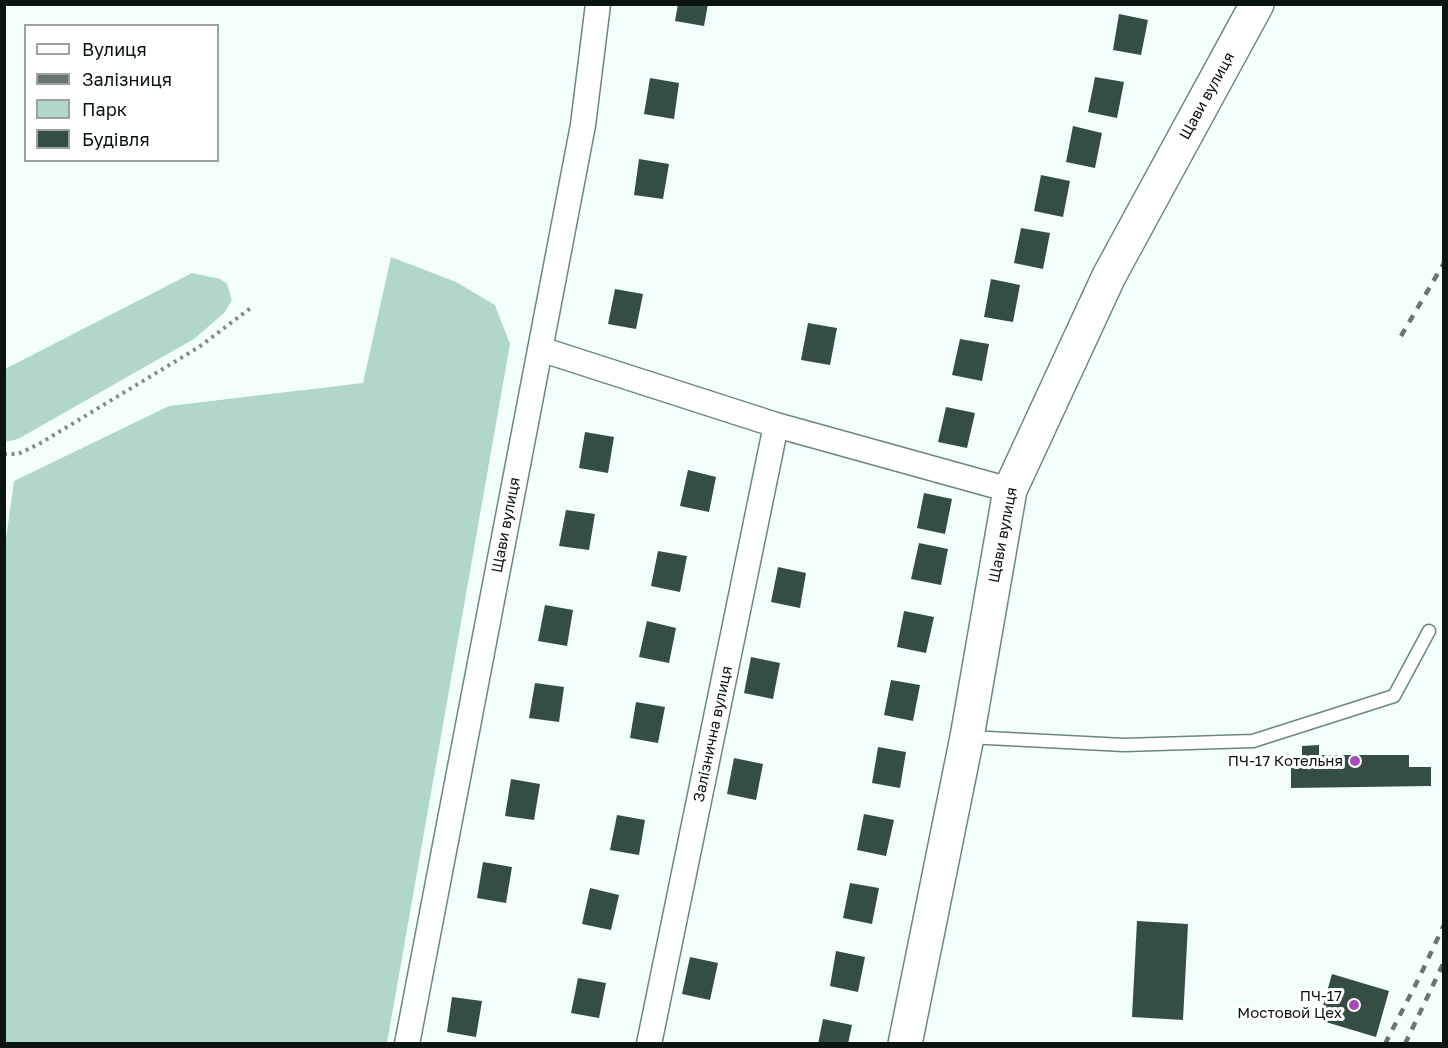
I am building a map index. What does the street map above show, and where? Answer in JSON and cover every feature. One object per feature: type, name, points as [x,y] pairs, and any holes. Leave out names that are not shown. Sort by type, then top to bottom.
[{"type":"main road","name":"Щави вулиця","points":[[905,1044],[967,737],[1010,490],[1108,276],[1257,4]]},
{"type":"street","name":"Щави вулиця","points":[[407,1044],[583,125],[598,4]]},
{"type":"street","points":[[540,349],[776,425],[1010,490]]},
{"type":"street","name":"Залізнична вулиця","points":[[649,1044],[776,425]]},
{"type":"lane","points":[[967,737],[1124,745],[1252,741],[1394,696],[1429,631]]},
{"type":"path","points":[[4,454],[18,454],[39,444],[199,347],[252,307]]},
{"type":"green space","points":[[391,257],[456,282],[495,305],[510,344],[387,1043],[5,1043],[4,553],[14,481],[169,406],[363,383]]},
{"type":"green space","points":[[192,273],[220,279],[227,284],[232,300],[224,313],[194,339],[18,439],[5,442],[5,369]]},
{"type":"building","points":[[678,4],[708,4],[704,26],[675,21]]},
{"type":"building","points":[[1119,14],[1148,20],[1141,55],[1113,50]]},
{"type":"building","points":[[1095,77],[1124,82],[1117,118],[1088,112]]},
{"type":"building","points":[[650,78],[679,83],[674,119],[644,114]]},
{"type":"building","points":[[1073,126],[1102,133],[1095,168],[1066,162]]},
{"type":"building","points":[[639,159],[669,164],[663,199],[634,195]]},
{"type":"building","points":[[1041,175],[1070,181],[1063,217],[1034,211]]},
{"type":"building","points":[[1021,228],[1050,233],[1043,269],[1014,263]]},
{"type":"building","points":[[991,279],[1020,285],[1013,322],[984,317]]},
{"type":"building","points":[[615,289],[643,294],[636,329],[608,324]]},
{"type":"building","points":[[808,323],[837,328],[830,365],[801,360]]},
{"type":"building","points":[[960,339],[989,344],[982,381],[952,375]]},
{"type":"building","points":[[946,407],[975,413],[967,448],[938,442]]},
{"type":"building","points":[[585,432],[614,437],[608,473],[579,468]]},
{"type":"building","points":[[688,470],[716,477],[709,512],[680,506]]},
{"type":"building","points":[[924,493],[952,499],[945,534],[917,528]]},
{"type":"building","points":[[566,510],[595,514],[589,550],[559,546]]},
{"type":"building","points":[[919,543],[948,549],[941,585],[911,579]]},
{"type":"building","points":[[658,551],[687,556],[680,592],[651,586]]},
{"type":"building","points":[[778,567],[806,573],[800,608],[771,602]]},
{"type":"building","points":[[545,605],[573,610],[567,646],[538,641]]},
{"type":"building","points":[[904,611],[934,617],[926,653],[897,647]]},
{"type":"building","points":[[647,621],[676,628],[669,663],[639,657]]},
{"type":"building","points":[[751,657],[780,663],[773,699],[744,693]]},
{"type":"building","points":[[891,680],[920,685],[913,721],[884,715]]},
{"type":"building","points":[[535,683],[564,687],[559,722],[529,718]]},
{"type":"building","points":[[636,702],[665,707],[658,743],[630,738]]},
{"type":"building","name":"ПЧ-17 Котельня","points":[[1319,745],[1319,755],[1409,755],[1409,767],[1431,767],[1431,786],[1291,788],[1291,768],[1302,768],[1302,746]]},
{"type":"building","points":[[878,747],[906,752],[900,788],[872,783]]},
{"type":"building","points":[[734,758],[763,764],[756,800],[727,794]]},
{"type":"building","points":[[511,779],[540,784],[534,820],[505,816]]},
{"type":"building","points":[[864,814],[894,820],[886,856],[857,850]]},
{"type":"building","points":[[617,815],[645,820],[639,855],[610,850]]},
{"type":"building","points":[[483,862],[512,867],[506,903],[477,898]]},
{"type":"building","points":[[850,883],[879,888],[872,924],[843,918]]},
{"type":"building","points":[[590,888],[619,895],[611,930],[582,924]]},
{"type":"building","points":[[1137,921],[1188,924],[1183,1020],[1132,1017]]},
{"type":"building","points":[[836,951],[865,957],[858,992],[830,986]]},
{"type":"building","points":[[690,957],[718,963],[710,1000],[682,994]]},
{"type":"building","name":"ПЧ-17 Мостовой Цех","points":[[1332,974],[1389,991],[1376,1037],[1319,1020]]},
{"type":"building","points":[[578,978],[606,983],[599,1018],[571,1013]]},
{"type":"building","points":[[452,997],[482,1001],[476,1037],[447,1032]]},
{"type":"building","points":[[823,1019],[852,1025],[848,1044],[818,1044]]},
{"type":"railway","points":[[1401,336],[1444,263]]},
{"type":"railway","points":[[1385,1044],[1444,925]]},
{"type":"railway","points":[[1405,1044],[1444,962]]},
{"type":"place","name":"ПЧ-17 Котельня","points":[[1355,761]]},
{"type":"place","name":"ПЧ-17 Мостовой Цех","points":[[1354,1005]]}]
